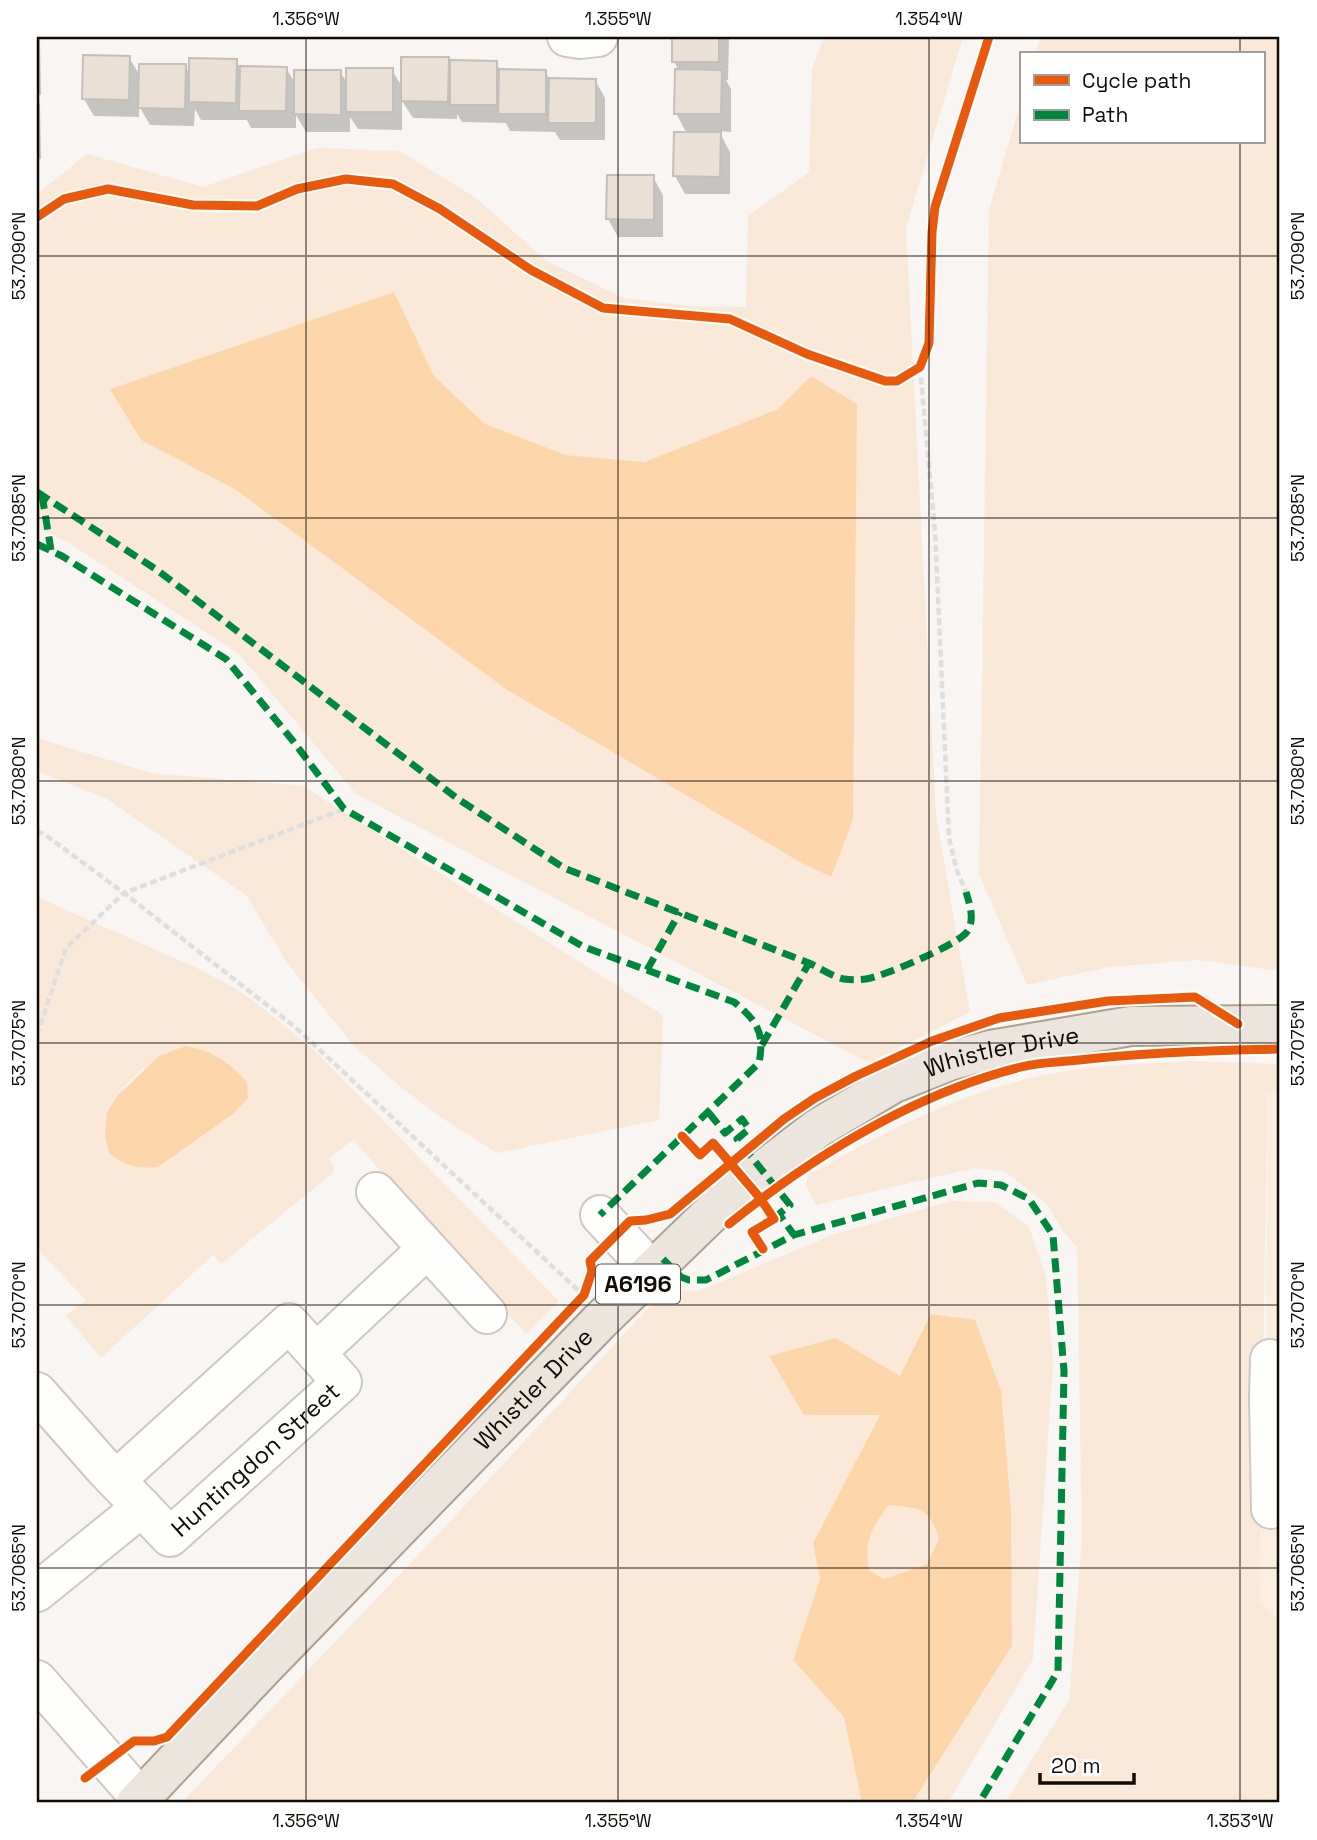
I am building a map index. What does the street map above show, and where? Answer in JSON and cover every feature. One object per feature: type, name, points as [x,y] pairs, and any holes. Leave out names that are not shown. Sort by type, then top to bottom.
[{"type":"main road","name":"Whistler Drive","points":[[139,1801],[273,1657],[580,1341],[746,1182],[818,1128],[894,1083],[948,1061],[990,1050],[1131,1026],[1280,1025]]},
{"type":"street","points":[[567,37],[597,37]]},
{"type":"street","points":[[376,1192],[487,1314]]},
{"type":"street","points":[[600,1215],[652,1271]]},
{"type":"street","name":"Huntingdon Street","points":[[316,1353],[427,1249]]},
{"type":"street","name":"Huntingdon Street","points":[[289,1323],[316,1353],[342,1381],[170,1537],[117,1479],[289,1323]]},
{"type":"street","points":[[1270,1359],[1271,1509]]},
{"type":"street","points":[[37,1392],[104,1468],[117,1479]]},
{"type":"street","name":"Huntingdon Street","points":[[37,1592],[142,1507]]},
{"type":"street","points":[[37,1680],[139,1801]]},
{"type":"path","points":[[920,367],[936,531],[950,838],[957,872],[966,892]]},
{"type":"path","points":[[37,1035],[66,948],[124,893],[344,808]]},
{"type":"path","points":[[37,831],[124,893],[295,1027],[584,1296]]},
{"type":"path","points":[[574,1306],[584,1296],[589,1283]]},
{"type":"shaded area","points":[[824,37],[963,37],[906,228],[936,815],[970,1012],[869,1063],[356,794],[239,654],[69,543],[37,528],[37,194],[87,154],[203,187],[317,148],[400,151],[476,198],[547,261],[624,298],[689,306],[746,307],[748,216],[809,172],[812,69]],"holes":[[[394,292],[434,376],[485,424],[566,455],[643,462],[778,409],[811,376],[831,877],[798,861],[507,690],[236,490],[141,440]]]},
{"type":"shaded area","points":[[1040,37],[1280,37],[1280,971],[1198,960],[1109,967],[1027,985],[979,874],[989,210],[1020,104],[1020,144],[1264,144],[1264,52],[1036,52]]},
{"type":"shaded area","points":[[394,292],[434,376],[485,424],[566,455],[644,462],[778,409],[811,376],[857,404],[853,820],[831,877],[798,861],[507,690],[236,490],[141,440],[110,389]]},
{"type":"shaded area","points":[[37,738],[151,773],[303,786],[663,1015],[659,1120],[497,1153],[442,1118],[355,1047],[287,963],[246,895],[107,799],[37,771]]},
{"type":"shaded area","points":[[37,897],[201,970],[238,990],[260,1006],[314,1050],[559,1301],[526,1334],[353,1140],[328,1159],[333,1165],[333,1173],[221,1264],[213,1255],[101,1358],[66,1316],[86,1300],[37,1249]],"holes":[[[143,1068],[182,1149],[159,1167],[107,1112],[117,1095]]]},
{"type":"shaded area","points":[[185,1046],[212,1054],[234,1069],[247,1082],[248,1098],[233,1114],[158,1167],[138,1167],[120,1161],[109,1153],[105,1135],[107,1112],[117,1096],[159,1056]]},
{"type":"shaded area","points":[[1188,1061],[1280,1064],[1280,1095],[1267,1093],[1260,1604],[1280,1619],[1280,1803],[1005,1803],[1069,1700],[1082,1538],[1077,1247],[1063,1231],[1046,1203],[1004,1171],[974,1168],[816,1205],[806,1186],[808,1175],[865,1143],[924,1115],[1017,1081],[1118,1065]]},
{"type":"shaded area","points":[[1267,1092],[1280,1095],[1280,1619],[1260,1605],[1266,1344]]},
{"type":"shaded area","points":[[952,1201],[995,1202],[1029,1227],[1046,1277],[1053,1363],[1033,1659],[948,1803],[912,1803],[1012,1646],[900,1376],[836,1339],[880,1415],[813,1542],[820,1579],[793,1660],[844,1717],[862,1803],[187,1803],[185,1799],[444,1528],[665,1290],[699,1291],[832,1235]]},
{"type":"shaded area","points":[[931,1314],[975,1320],[1001,1391],[1011,1509],[1012,1646],[912,1803],[862,1803],[844,1717],[793,1660],[820,1579],[813,1543],[880,1415],[804,1415],[769,1356],[836,1338],[900,1376]],"holes":[[[889,1505],[916,1509],[927,1515],[939,1539],[927,1564],[884,1579],[869,1570],[868,1551],[874,1528]]]},
{"type":"shaded area","points":[[889,1505],[916,1509],[927,1515],[940,1539],[927,1564],[884,1579],[869,1570],[868,1551],[874,1528]]},
{"type":"building","points":[[672,37],[719,37],[719,62],[672,62]]},
{"type":"building","points":[[83,55],[130,56],[129,100],[82,99]]},
{"type":"building","points":[[401,57],[449,57],[448,102],[401,101]]},
{"type":"building","points":[[189,58],[237,59],[236,103],[189,102]]},
{"type":"building","points":[[450,60],[497,61],[497,105],[450,105]]},
{"type":"building","points":[[139,64],[186,64],[185,109],[138,108]]},
{"type":"building","points":[[240,66],[287,67],[286,111],[239,111]]},
{"type":"building","points":[[346,68],[393,68],[393,112],[346,112]]},
{"type":"building","points":[[499,69],[546,70],[546,114],[498,114]]},
{"type":"building","points":[[675,69],[722,70],[721,114],[674,114]]},
{"type":"building","points":[[294,70],[341,70],[341,115],[294,114]]},
{"type":"building","points":[[549,78],[596,79],[596,123],[548,123]]},
{"type":"building","points":[[674,132],[721,132],[720,177],[673,176]]},
{"type":"building","points":[[607,175],[654,175],[654,220],[606,219]]},
{"type":"marked path","points":[[37,492],[157,570],[458,799],[564,868],[849,980],[887,973],[958,940],[970,925],[971,914],[966,892]]},
{"type":"marked path","points":[[42,495],[51,550]]},
{"type":"marked path","points":[[37,544],[62,556],[226,659],[344,809],[584,947],[734,1002],[754,1021],[761,1043],[759,1063],[600,1215]]},
{"type":"marked path","points":[[647,970],[680,912]]},
{"type":"marked path","points":[[762,1045],[809,963]]},
{"type":"marked path","points":[[709,1113],[725,1133],[742,1119],[749,1129],[737,1139],[790,1205],[779,1214],[794,1235]]},
{"type":"marked path","points":[[663,1259],[681,1277],[706,1280],[794,1235],[978,1183],[1001,1185],[1029,1199],[1053,1235],[1064,1371],[1058,1671],[979,1803]]},
{"type":"cycle path","points":[[37,217],[64,199],[108,189],[193,205],[257,206],[297,189],[346,179],[393,184],[440,209],[531,270],[603,308],[730,319],[807,354],[885,381],[897,381],[920,367],[929,343],[935,207],[989,37]]},
{"type":"cycle path","points":[[85,1778],[134,1741],[154,1741],[167,1737],[584,1295],[592,1271],[590,1261],[630,1221],[670,1214],[784,1119],[815,1098],[932,1041],[999,1018],[1108,1001],[1195,997],[1238,1024]]},
{"type":"cycle path","points":[[729,1224],[796,1174],[867,1130],[904,1110],[981,1079],[1050,1062],[1154,1053],[1280,1049]]},
{"type":"cycle path","points":[[682,1136],[700,1155],[713,1143],[760,1198],[774,1219],[752,1232],[763,1249]]}]
